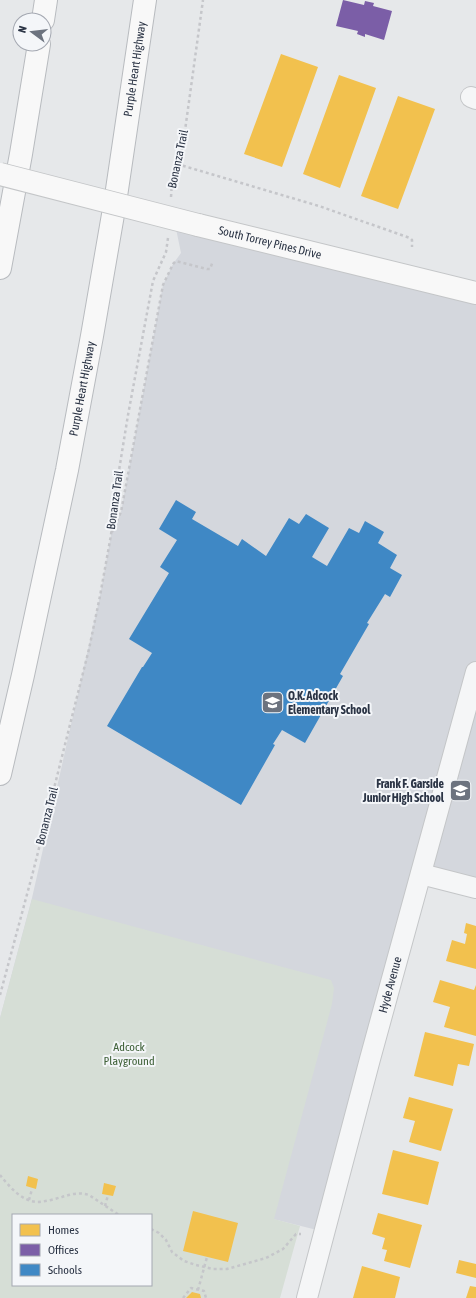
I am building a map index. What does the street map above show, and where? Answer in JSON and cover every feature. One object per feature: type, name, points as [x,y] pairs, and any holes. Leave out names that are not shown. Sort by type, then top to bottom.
[{"type":"main road","points":[[44,12],[46,0]]},
{"type":"main road","name":"Purple Heart Highway","points":[[0,774],[25,668],[67,470],[115,203],[145,0]]},
{"type":"main road","points":[[0,268],[38,52]]},
{"type":"main road","name":"South Torrey Pines Drive","points":[[0,174],[198,225],[476,293]]},
{"type":"street","name":"Hyde Avenue","points":[[307,1298],[476,672]]},
{"type":"street","points":[[421,874],[476,888]]},
{"type":"path","name":"Bonanza Trail","points":[[170,199],[172,184],[183,145],[203,0]]},
{"type":"path","points":[[177,164],[319,206],[354,218],[410,238],[412,240],[412,247]]},
{"type":"path","name":"Bonanza Trail","points":[[0,995],[33,872],[89,648],[111,535],[115,495],[128,415],[153,282],[166,252],[168,237]]},
{"type":"path","points":[[111,535],[121,512],[163,285],[173,264],[176,261],[210,269],[213,261]]},
{"type":"path","points":[[0,1175],[13,1191],[29,1200],[36,1202],[66,1195],[84,1193],[117,1214]]},
{"type":"path","points":[[29,1200],[32,1189]]},
{"type":"path","points":[[105,1206],[108,1195]]},
{"type":"path","points":[[152,1229],[160,1233],[166,1240],[172,1252],[184,1261],[204,1267],[227,1270],[266,1258],[283,1249],[296,1234],[300,1234]]},
{"type":"path","points":[[198,1290],[207,1257]]},
{"type":"path","points":[[183,1298],[191,1288],[204,1291],[206,1298]]},
{"type":"shaded area","name":"O.K. Adcock Elementary School","points":[[174,219],[476,294],[476,888],[421,874],[325,1232],[0,1151],[0,1018],[32,898],[100,596],[111,535],[121,512],[163,285],[173,264],[181,253]]},
{"type":"green space","name":"Adcock Playground","points":[[32,899],[331,980],[334,988],[332,1004],[274,1219],[300,1226],[280,1298],[0,1298],[0,1018]]},
{"type":"building: Homes","points":[[281,54],[318,67],[282,167],[244,154]]},
{"type":"building: Homes","points":[[339,75],[376,88],[340,188],[303,174]]},
{"type":"building: Homes","points":[[398,96],[435,109],[398,209],[361,196]]},
{"type":"building: Homes","points":[[466,923],[476,926],[476,969],[446,961],[452,940],[465,944],[467,934],[464,933]]},
{"type":"building: Homes","points":[[440,980],[474,990],[476,985],[476,1036],[444,1027],[450,1007],[433,1002]]},
{"type":"building: Homes","points":[[425,1032],[474,1044],[469,1066],[458,1064],[453,1086],[414,1076]]},
{"type":"building: Homes","points":[[409,1097],[453,1109],[441,1151],[409,1142],[415,1121],[403,1118]]},
{"type":"building: Homes","points":[[393,1150],[439,1162],[428,1205],[382,1194]]},
{"type":"building: Homes","points":[[28,1176],[38,1179],[36,1189],[26,1186]]},
{"type":"building: Homes","points":[[104,1183],[116,1186],[113,1196],[102,1194]]},
{"type":"building: Homes","points":[[193,1211],[238,1223],[228,1262],[183,1251]]},
{"type":"building: Homes","points":[[378,1213],[422,1225],[410,1268],[384,1261],[387,1250],[382,1249],[385,1238],[372,1234]]},
{"type":"building: Homes","points":[[459,1260],[476,1264],[476,1278],[456,1273]]},
{"type":"building: Homes","points":[[362,1266],[400,1277],[395,1298],[353,1298]]},
{"type":"building: Homes","points":[[470,1286],[476,1287],[476,1298],[466,1298]]},
{"type":"building: Homes","points":[[192,1292],[200,1294],[201,1298],[186,1298]]},
{"type":"building: Offices","points":[[343,0],[364,5],[365,1],[374,3],[373,6],[392,11],[384,40],[365,34],[365,37],[357,34],[358,31],[336,26]]},
{"type":"building: Schools","points":[[176,500],[196,512],[192,519],[238,546],[242,539],[266,556],[289,518],[299,524],[306,514],[329,528],[312,557],[327,566],[349,528],[359,533],[365,521],[384,532],[378,543],[397,555],[390,568],[402,575],[390,597],[385,594],[367,623],[369,624],[340,674],[343,676],[305,743],[282,730],[241,805],[107,726],[152,653],[129,639],[169,573],[160,567],[177,540],[159,529]]},
{"type":"place","name":"O.K. Adcock Elementary School","points":[[272,703]]},
{"type":"place","name":"Frank F. Garside Junior High School","points":[[460,791]]}]
